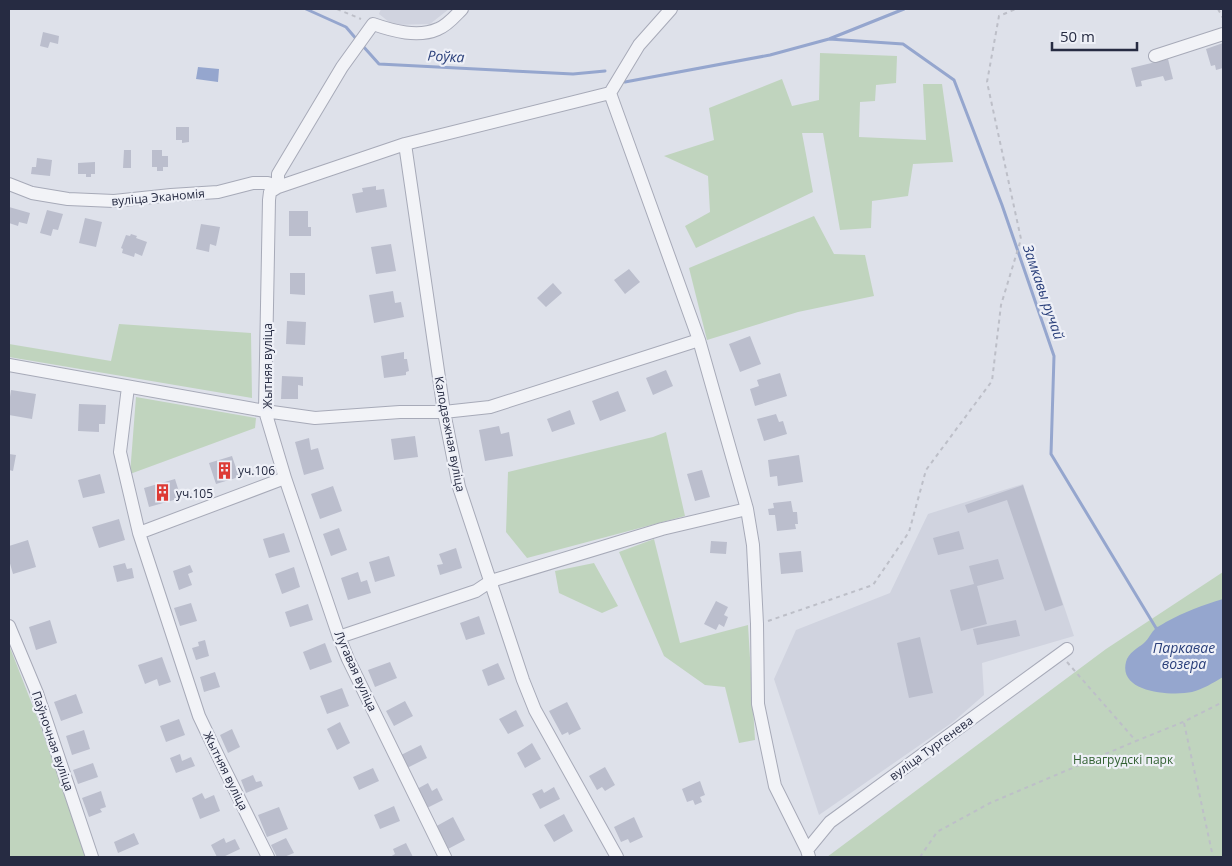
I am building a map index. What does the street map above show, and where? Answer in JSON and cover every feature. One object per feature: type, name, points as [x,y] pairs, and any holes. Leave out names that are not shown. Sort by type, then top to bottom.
[{"type":"street","points":[[373,24],[392,31],[429,32],[450,22],[462,9]]},
{"type":"street","points":[[278,187],[405,144],[610,93],[639,45],[671,9]]},
{"type":"street","name":"Жытняя вуліца","points":[[285,478],[265,411],[268,200],[270,192],[278,187],[278,174],[342,67],[373,24]]},
{"type":"street","points":[[1155,56],[1223,34]]},
{"type":"street","points":[[610,93],[699,340],[747,509],[753,545],[757,624],[758,704],[775,786],[808,854]]},
{"type":"street","name":"Калодзежная вуліца","points":[[405,144],[444,412],[458,487],[523,680],[535,710],[617,857]]},
{"type":"street","name":"вуліца Эканомія","points":[[9,184],[32,193],[68,199],[114,201],[218,192],[253,183],[268,183],[278,187]]},
{"type":"street","points":[[9,366],[314,418],[400,412],[444,412],[490,407],[699,340]]},
{"type":"street","name":"Жытняя вуліца","points":[[128,387],[120,452],[139,533],[199,716],[268,857]]},
{"type":"street","points":[[139,533],[285,478]]},
{"type":"street","name":"Лугавая вуліца","points":[[285,478],[348,659],[445,857]]},
{"type":"street","points":[[339,637],[476,592],[491,581],[662,529],[747,509]]},
{"type":"street","name":"Паўночная вуліца","points":[[9,626],[37,693],[92,857]]},
{"type":"street","name":"вуліца Тургенева","points":[[808,854],[830,822],[1064,652]]},
{"type":"path","points":[[337,9],[373,24]]},
{"type":"path","points":[[757,624],[873,585],[910,532],[926,470],[992,381],[1001,305],[1021,239],[987,82],[999,16],[1016,9]]},
{"type":"path","points":[[1218,9],[1223,18]]},
{"type":"path","points":[[1064,652],[1136,741]]},
{"type":"path","points":[[920,857],[937,832],[990,803],[1183,722],[1223,702]]},
{"type":"path","points":[[1183,722],[1214,857]]},
{"type":"shaded area","points":[[381,9],[449,9],[430,24],[393,25],[379,14]]},
{"type":"shaded area","points":[[1023,484],[1074,636],[982,663],[984,695],[953,722],[819,815],[774,679],[796,630],[890,593],[928,514]]},
{"type":"green space","points":[[820,53],[897,56],[896,83],[876,85],[875,101],[860,102],[859,137],[926,140],[923,84],[942,84],[953,162],[913,164],[908,196],[872,201],[871,228],[840,230],[823,133],[802,133],[813,192],[696,248],[685,226],[710,212],[708,176],[664,156],[714,140],[709,108],[782,79],[792,106],[819,100]]},
{"type":"green space","points":[[814,216],[834,254],[865,255],[874,296],[798,312],[707,340],[689,268]]},
{"type":"green space","points":[[119,324],[251,333],[252,398],[9,357],[9,344],[111,361]]},
{"type":"green space","points":[[136,397],[256,418],[255,428],[130,474]]},
{"type":"green space","points":[[666,432],[685,516],[527,558],[506,532],[508,472],[653,437]]},
{"type":"green space","points":[[654,539],[680,643],[748,625],[755,740],[739,743],[725,687],[705,685],[664,656],[619,552]]},
{"type":"green space","points":[[594,563],[618,606],[602,613],[559,593],[555,571]]},
{"type":"green space","name":"Навагрудскі парк","points":[[1223,572],[1223,857],[827,857],[1106,649]]},
{"type":"green space","points":[[9,645],[39,722],[86,857],[9,857]]},
{"type":"water","points":[[198,67],[219,69],[218,82],[196,79]]},
{"type":"water","name":"Паркавае возера","points":[[1223,599],[1223,677],[1200,689],[1183,693],[1148,690],[1130,680],[1126,672],[1127,659],[1146,641],[1156,628],[1173,618]]},
{"type":"building","points":[[43,32],[59,36],[58,44],[50,42],[48,48],[40,46]]},
{"type":"building","points":[[1223,43],[1223,68],[1216,70],[1215,65],[1211,66],[1206,49]]},
{"type":"building","points":[[1168,59],[1173,79],[1165,81],[1163,76],[1141,81],[1142,86],[1136,87],[1131,68]]},
{"type":"building","points":[[176,127],[189,127],[189,142],[182,143],[182,140],[176,140]]},
{"type":"building","points":[[124,150],[131,150],[131,168],[123,168]]},
{"type":"building","points":[[152,150],[162,150],[162,156],[168,156],[168,167],[163,167],[163,171],[157,171],[157,167],[152,167]]},
{"type":"building","points":[[37,158],[52,160],[50,176],[31,174],[32,167],[36,167]]},
{"type":"building","points":[[95,162],[95,174],[91,174],[91,177],[86,177],[86,174],[78,174],[78,163]]},
{"type":"building","points":[[376,186],[376,190],[384,189],[387,207],[356,213],[352,194],[363,192],[362,188]]},
{"type":"building","points":[[9,207],[30,213],[27,224],[19,222],[18,226],[9,223]]},
{"type":"building","points":[[47,210],[63,214],[58,230],[53,229],[51,236],[40,233]]},
{"type":"building","points":[[289,211],[308,211],[308,227],[311,227],[311,236],[289,236]]},
{"type":"building","points":[[85,218],[102,222],[96,247],[79,243]]},
{"type":"building","points":[[201,224],[220,227],[216,246],[210,244],[209,252],[196,249]]},
{"type":"building","points":[[131,234],[147,242],[142,256],[135,253],[134,257],[122,253],[123,249],[121,248],[126,235],[130,236]]},
{"type":"building","points":[[391,244],[396,271],[376,274],[371,247]]},
{"type":"building","points":[[629,269],[640,282],[625,294],[614,280]]},
{"type":"building","points":[[290,273],[305,273],[305,295],[290,294]]},
{"type":"building","points":[[553,283],[562,293],[546,307],[537,298]]},
{"type":"building","points":[[393,291],[395,303],[401,302],[404,317],[374,323],[369,295]]},
{"type":"building","points":[[287,321],[306,322],[305,345],[286,344]]},
{"type":"building","points":[[750,336],[761,364],[740,372],[729,344]]},
{"type":"building","points":[[404,352],[404,359],[407,359],[409,371],[406,372],[406,375],[384,378],[381,356]]},
{"type":"building","points":[[666,370],[673,386],[653,395],[646,378]]},
{"type":"building","points":[[780,373],[787,396],[755,406],[750,389],[759,386],[757,380]]},
{"type":"building","points":[[282,376],[303,377],[303,386],[298,385],[298,399],[281,399]]},
{"type":"building","points":[[11,390],[36,394],[32,419],[9,415]]},
{"type":"building","points":[[618,391],[626,411],[600,421],[592,401]]},
{"type":"building","points":[[79,404],[106,405],[105,424],[99,424],[99,432],[78,431]]},
{"type":"building","points":[[570,410],[575,424],[552,432],[547,419]]},
{"type":"building","points":[[776,414],[779,422],[783,421],[787,434],[764,441],[757,419]]},
{"type":"building","points":[[499,426],[501,434],[509,432],[513,456],[485,461],[479,430]]},
{"type":"building","points":[[415,436],[418,457],[394,460],[391,439]]},
{"type":"building","points":[[309,438],[311,450],[318,448],[324,469],[304,475],[295,442]]},
{"type":"building","points":[[9,454],[16,455],[13,471],[9,470]]},
{"type":"building","points":[[799,455],[803,482],[778,486],[777,476],[770,477],[768,460]]},
{"type":"building","name":"уч.106","points":[[232,456],[239,477],[216,484],[209,463]]},
{"type":"building","points":[[702,470],[710,497],[695,501],[687,474]]},
{"type":"building","points":[[100,474],[105,493],[83,498],[78,480]]},
{"type":"building","name":"уч.105","points":[[175,479],[181,498],[149,507],[144,488]]},
{"type":"building","points":[[1023,485],[1063,605],[1045,611],[1007,500],[968,513],[965,505]]},
{"type":"building","points":[[333,486],[342,511],[320,519],[311,494]]},
{"type":"building","points":[[791,501],[793,512],[797,512],[798,524],[795,524],[796,529],[777,531],[775,515],[769,515],[768,509],[774,508],[773,503]]},
{"type":"building","points":[[119,519],[125,540],[99,548],[92,527]]},
{"type":"building","points":[[339,528],[347,550],[331,556],[323,534]]},
{"type":"building","points":[[959,531],[964,549],[938,555],[933,538]]},
{"type":"building","points":[[284,533],[290,552],[269,558],[263,539]]},
{"type":"building","points":[[28,540],[36,567],[13,574],[9,560],[9,546]]},
{"type":"building","points":[[711,541],[727,542],[726,554],[710,553]]},
{"type":"building","points":[[456,548],[462,568],[440,575],[437,565],[443,564],[439,554]]},
{"type":"building","points":[[801,551],[803,572],[781,574],[779,553]]},
{"type":"building","points":[[389,556],[395,576],[375,582],[369,562]]},
{"type":"building","points":[[998,559],[1004,579],[977,586],[987,624],[961,631],[950,590],[974,584],[969,566]]},
{"type":"building","points":[[125,563],[127,569],[132,568],[134,578],[117,582],[113,566]]},
{"type":"building","points":[[190,565],[193,572],[188,574],[192,585],[179,590],[173,571]]},
{"type":"building","points":[[294,567],[300,587],[282,594],[275,574]]},
{"type":"building","points":[[358,572],[361,582],[367,580],[371,593],[348,600],[341,578]]},
{"type":"building","points":[[716,601],[728,607],[724,615],[728,617],[724,627],[719,624],[716,630],[704,624]]},
{"type":"building","points":[[191,603],[197,621],[180,626],[174,608]]},
{"type":"building","points":[[308,604],[313,620],[290,627],[285,612]]},
{"type":"building","points":[[479,616],[485,634],[466,640],[460,623]]},
{"type":"building","points":[[50,620],[57,643],[36,650],[29,627]]},
{"type":"building","points":[[1016,620],[1020,636],[977,645],[973,629]]},
{"type":"building","points":[[920,637],[933,693],[909,698],[897,643]]},
{"type":"building","points":[[205,640],[209,656],[196,660],[192,648],[199,646],[198,642]]},
{"type":"building","points":[[325,643],[332,662],[310,670],[303,652]]},
{"type":"building","points":[[162,657],[171,682],[159,686],[157,679],[145,684],[138,665]]},
{"type":"building","points":[[390,662],[397,678],[375,687],[368,670]]},
{"type":"building","points":[[498,663],[505,679],[488,686],[482,670]]},
{"type":"building","points":[[215,672],[220,687],[204,692],[200,677]]},
{"type":"building","points":[[342,688],[349,706],[327,714],[320,696]]},
{"type":"building","points":[[76,694],[83,713],[61,721],[54,702]]},
{"type":"building","points":[[405,701],[413,716],[394,726],[386,711]]},
{"type":"building","points":[[567,702],[581,729],[569,735],[568,732],[562,735],[549,711]]},
{"type":"building","points":[[516,710],[524,726],[508,734],[499,719]]},
{"type":"building","points":[[179,719],[185,735],[166,742],[160,726]]},
{"type":"building","points":[[340,722],[350,743],[337,750],[327,729]]},
{"type":"building","points":[[232,729],[240,747],[228,753],[220,735]]},
{"type":"building","points":[[84,730],[90,749],[72,755],[66,736]]},
{"type":"building","points":[[532,743],[541,759],[525,768],[517,753]]},
{"type":"building","points":[[421,745],[427,758],[407,768],[401,755]]},
{"type":"building","points":[[180,754],[182,761],[191,757],[195,766],[176,773],[170,758]]},
{"type":"building","points":[[93,763],[98,777],[78,784],[73,770]]},
{"type":"building","points":[[605,767],[615,785],[605,791],[602,787],[597,790],[589,776]]},
{"type":"building","points":[[373,768],[379,781],[359,790],[353,777]]},
{"type":"building","points":[[253,775],[256,782],[261,781],[263,786],[246,793],[241,780]]},
{"type":"building","points":[[700,781],[705,795],[700,797],[702,802],[695,805],[693,800],[687,802],[682,789]]},
{"type":"building","points":[[428,783],[432,791],[437,788],[443,800],[427,808],[417,789]]},
{"type":"building","points":[[554,787],[560,799],[540,809],[532,794],[542,789],[544,793]]},
{"type":"building","points":[[101,791],[106,807],[100,809],[102,812],[89,817],[82,798]]},
{"type":"building","points":[[202,793],[205,799],[214,795],[220,811],[200,819],[192,798]]},
{"type":"building","points":[[394,806],[400,821],[380,829],[374,815]]},
{"type":"building","points":[[279,807],[288,829],[267,837],[258,815]]},
{"type":"building","points":[[564,814],[573,831],[554,842],[544,825]]},
{"type":"building","points":[[453,817],[465,840],[448,849],[444,840],[441,842],[433,828]]},
{"type":"building","points":[[634,817],[643,837],[630,843],[628,839],[621,842],[614,827]]},
{"type":"building","points":[[134,833],[139,844],[118,853],[114,842]]},
{"type":"building","points":[[224,838],[226,843],[235,839],[240,849],[223,857],[217,857],[211,845]]},
{"type":"building","points":[[286,838],[294,853],[284,857],[277,857],[271,845]]},
{"type":"building","points":[[406,843],[413,857],[390,857],[395,854],[393,849]]},
{"type":"waterway","name":"Роўка","points":[[306,9],[346,27],[358,41]]},
{"type":"waterway","name":"Роўка","points":[[625,82],[770,55],[829,39],[904,9]]},
{"type":"waterway","name":"Замкавы ручай","points":[[829,39],[903,44],[954,80],[1002,205],[1054,356],[1051,454],[1156,628],[1159,629]]},
{"type":"waterway","name":"Роўка","points":[[362,45],[379,64],[573,74],[605,71]]},
{"type":"place","name":"уч.106","points":[[224,470]]},
{"type":"place","name":"уч.105","points":[[162,493]]}]
